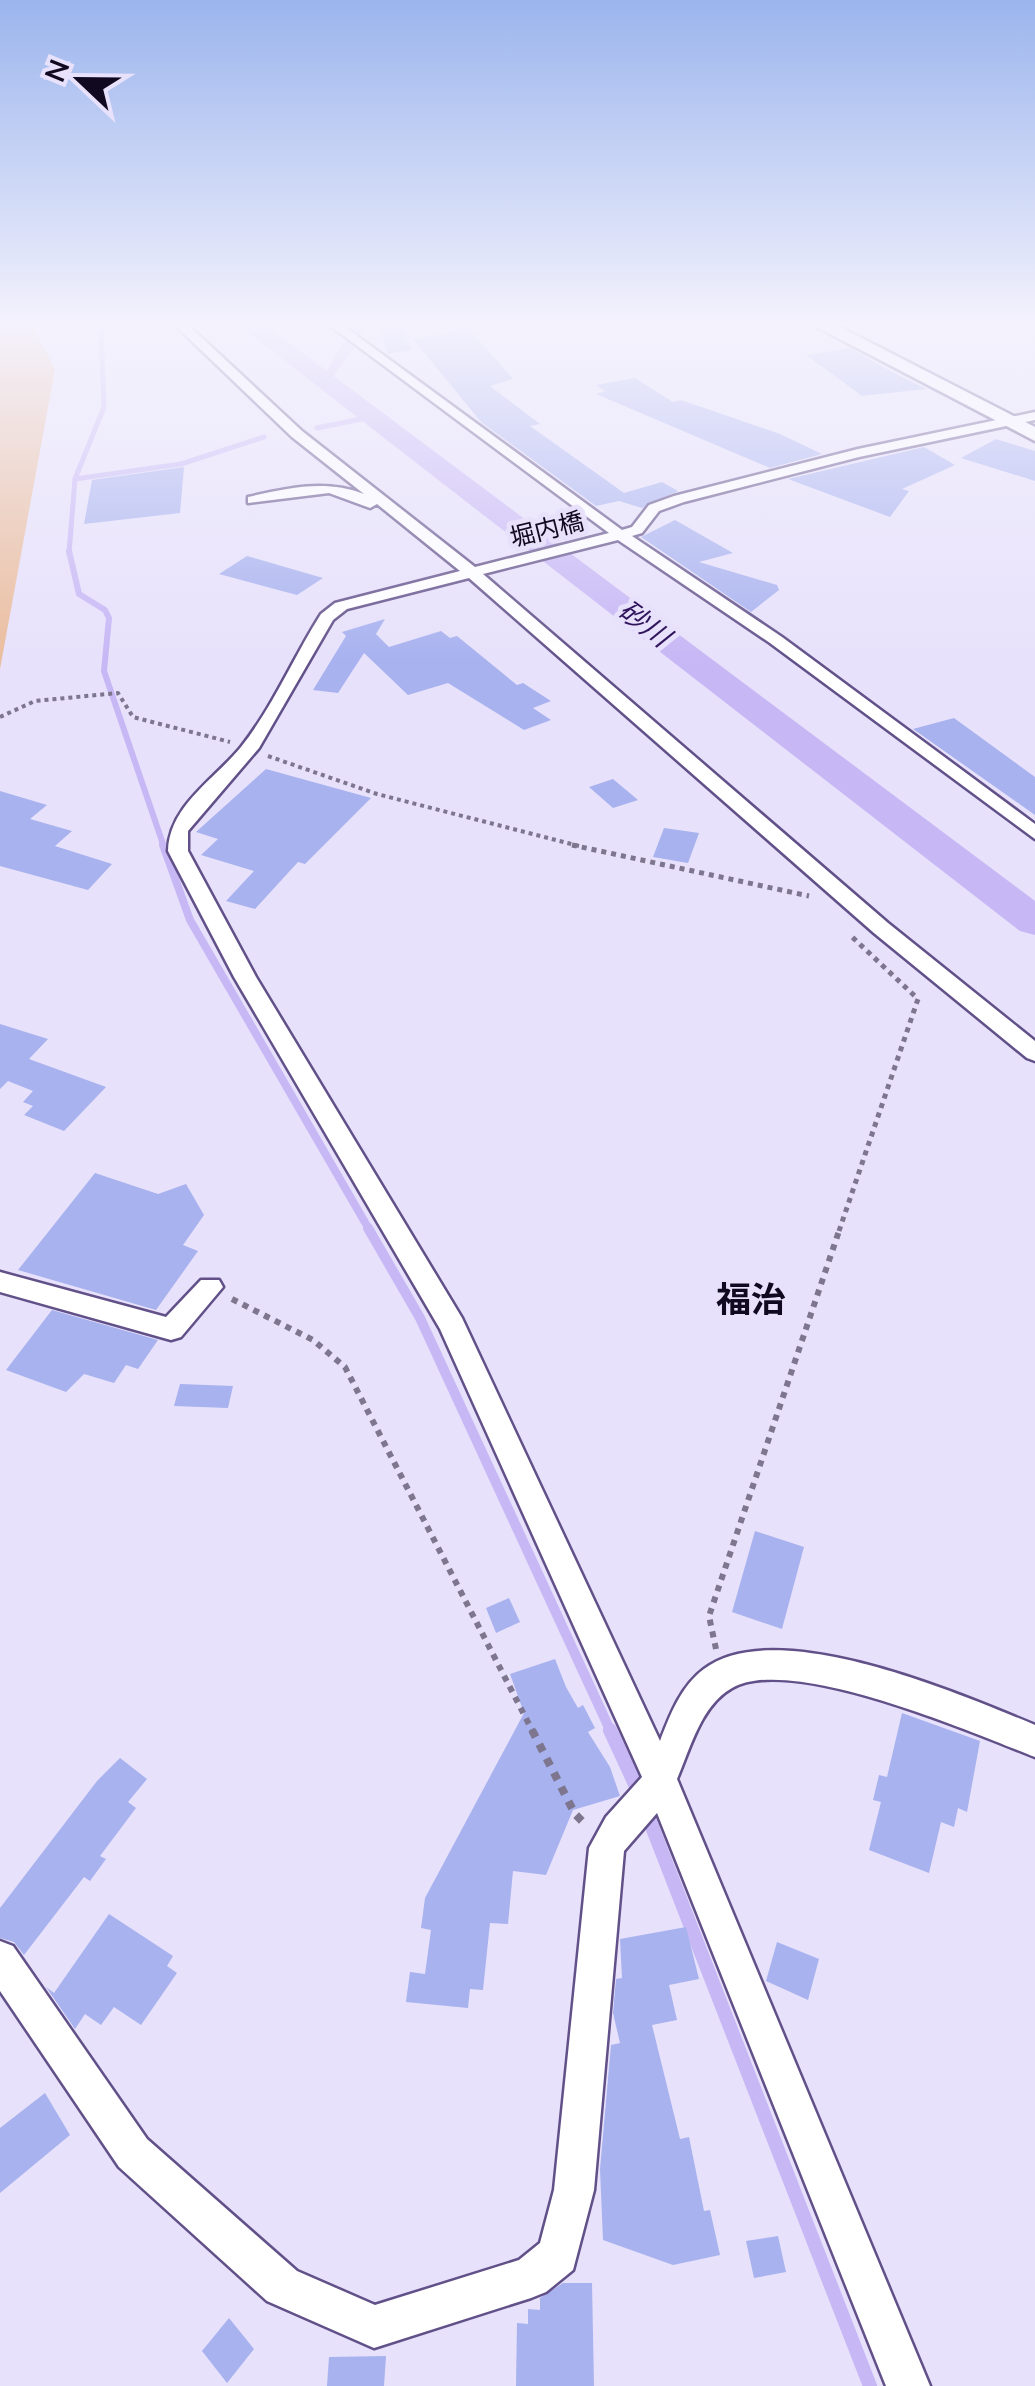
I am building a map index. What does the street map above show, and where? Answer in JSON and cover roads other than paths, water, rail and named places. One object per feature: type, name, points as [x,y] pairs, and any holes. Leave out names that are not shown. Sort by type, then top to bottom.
[{"type":"street","points":[[303,438],[477,569],[881,928],[1035,1053]]},
{"type":"street","points":[[489,438],[620,535],[776,640],[1035,834]]},
{"type":"street","points":[[620,535],[636,530],[654,508],[679,499],[932,438]]},
{"type":"street","points":[[253,500],[327,488],[361,496],[436,561],[434,578],[374,588],[364,598],[327,618],[250,748],[192,810],[178,831],[178,851],[245,977],[452,1326],[648,1794],[908,2386]]},
{"type":"street","name":"堀内橋","points":[[364,598],[422,589],[477,569],[620,535]]},
{"type":"street","points":[[0,1282],[171,1329],[210,1288]]},
{"type":"street","points":[[0,1960],[132,2154],[282,2286],[374,2327],[531,2277],[558,2254],[574,2190],[608,1848],[648,1794],[690,1709],[721,1676],[764,1663],[816,1666],[1035,1741]]},
{"type":"waterway","points":[[75,479],[91,438]]},
{"type":"waterway","points":[[75,479],[181,464],[260,438]]},
{"type":"waterway","name":"砂川","points":[[399,438],[1035,922]]},
{"type":"waterway","points":[[69,552],[75,479]]},
{"type":"waterway","points":[[69,552],[79,594],[105,610],[109,618],[104,671],[164,847]]},
{"type":"waterway","points":[[163,845],[190,920],[370,1231]]},
{"type":"waterway","points":[[368,1228],[420,1318],[611,1732]]},
{"type":"waterway","points":[[610,1730],[640,1795]]},
{"type":"waterway","points":[[647,1814],[870,2386]]},
{"type":"district","name":"福治","points":[[751,1300]]}]
